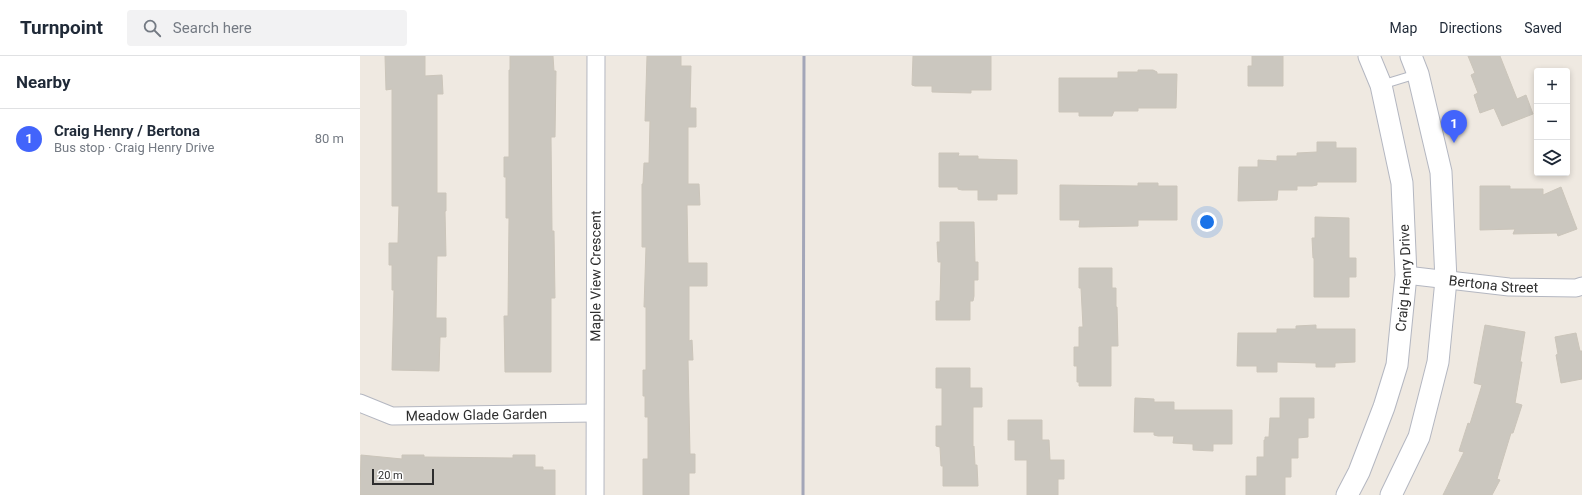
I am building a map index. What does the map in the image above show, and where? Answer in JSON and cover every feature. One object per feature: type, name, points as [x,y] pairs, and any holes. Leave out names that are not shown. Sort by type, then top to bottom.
[{"type":"street","name":"Maple View Crescent","points":[[595,495],[596,56]]},
{"type":"street","name":"Craig Henry Drive","points":[[1347,495],[1359,472],[1382,414],[1397,365],[1406,275],[1402,183],[1381,86],[1369,56]]},
{"type":"street","points":[[1391,495],[1419,437],[1438,362],[1446,280],[1441,172],[1414,65]]},
{"type":"street","name":"Bertona Street","points":[[1406,275],[1509,287],[1576,288],[1582,286]]},
{"type":"street","name":"Meadow Glade Garden","points":[[360,403],[392,416],[594,413]]},
{"type":"lane","points":[[1381,86],[1414,65]]},
{"type":"building","points":[[385,56],[425,56],[425,76],[442,75],[443,94],[437,94],[437,193],[446,193],[446,256],[437,256],[436,318],[446,318],[446,337],[440,337],[439,371],[392,370],[394,290],[392,290],[392,265],[389,265],[389,243],[398,243],[399,206],[392,206],[392,89],[386,90]]},
{"type":"building","points":[[510,56],[553,56],[554,71],[556,71],[555,137],[551,137],[552,231],[554,231],[555,298],[551,298],[551,372],[505,372],[504,316],[508,316],[509,218],[506,218],[506,177],[504,177],[504,157],[509,157]]},
{"type":"building","points":[[647,56],[681,56],[681,66],[691,66],[690,108],[696,108],[696,127],[688,127],[688,184],[699,184],[700,205],[687,205],[688,263],[707,263],[707,286],[689,286],[689,341],[692,340],[693,360],[688,360],[690,454],[695,454],[695,473],[689,473],[689,495],[643,495],[643,459],[648,459],[648,417],[645,417],[645,396],[643,396],[643,370],[646,370],[646,307],[644,307],[646,247],[642,247],[642,184],[644,163],[649,163],[650,121],[645,121]]},
{"type":"building","points":[[913,56],[991,56],[991,90],[971,90],[971,93],[932,92],[932,86],[912,85]]},
{"type":"building","points":[[1252,56],[1283,56],[1283,86],[1248,86],[1248,66],[1252,66]]},
{"type":"building","points":[[1468,56],[1500,56],[1517,99],[1526,95],[1533,114],[1502,126],[1494,108],[1480,113],[1474,95],[1478,93],[1471,75],[1475,73]]},
{"type":"building","points":[[1138,70],[1153,70],[1157,72],[1157,74],[1177,74],[1176,108],[1138,108],[1138,111],[1114,111],[1112,116],[1079,116],[1079,112],[1059,112],[1059,78],[1118,78],[1118,72],[1138,72]]},
{"type":"building","points":[[1317,142],[1336,142],[1336,148],[1356,148],[1356,182],[1317,182],[1317,185],[1312,186],[1297,186],[1297,190],[1278,190],[1277,200],[1238,201],[1239,167],[1258,167],[1258,160],[1277,161],[1277,156],[1297,156],[1297,153],[1317,152]]},
{"type":"building","points":[[939,153],[959,153],[958,156],[978,156],[978,159],[1017,160],[1017,194],[997,194],[997,200],[978,200],[978,190],[962,190],[958,189],[958,187],[939,187]]},
{"type":"building","points":[[1138,183],[1158,183],[1158,186],[1177,186],[1177,220],[1138,220],[1138,226],[1079,227],[1080,220],[1060,220],[1060,185],[1138,186]]},
{"type":"building","points":[[1480,186],[1510,186],[1510,189],[1543,189],[1543,195],[1561,187],[1577,229],[1558,236],[1557,233],[1513,234],[1515,229],[1480,230]]},
{"type":"building","points":[[1315,217],[1349,218],[1349,258],[1356,258],[1356,277],[1349,277],[1349,297],[1314,297],[1314,258],[1312,238],[1315,238]]},
{"type":"building","points":[[940,222],[974,222],[975,262],[978,262],[978,280],[974,280],[974,296],[973,301],[970,301],[970,320],[936,320],[936,301],[940,301],[941,262],[938,262],[937,242],[940,242]]},
{"type":"building","points":[[1079,268],[1112,268],[1112,288],[1116,288],[1118,346],[1111,346],[1111,386],[1079,386],[1079,382],[1077,382],[1077,366],[1074,366],[1074,347],[1079,347],[1079,327],[1083,327],[1081,288],[1079,288]]},
{"type":"building","points":[[1316,325],[1316,329],[1355,329],[1355,362],[1335,363],[1335,367],[1316,367],[1316,363],[1277,362],[1277,372],[1257,372],[1257,366],[1237,366],[1238,333],[1277,333],[1277,329],[1296,329],[1296,326]]},
{"type":"building","points":[[1485,325],[1525,332],[1520,362],[1522,362],[1515,403],[1522,405],[1513,433],[1511,433],[1497,479],[1500,480],[1492,495],[1443,495],[1464,452],[1459,451],[1468,423],[1470,424],[1482,385],[1474,383]]},
{"type":"building","points":[[1576,333],[1580,351],[1582,351],[1582,379],[1561,383],[1556,355],[1558,354],[1555,337]]},
{"type":"building","points":[[936,368],[970,368],[970,388],[982,388],[982,407],[973,407],[973,447],[974,446],[975,465],[977,465],[978,486],[943,486],[943,466],[941,466],[940,447],[936,446],[936,426],[942,426],[942,388],[936,388]]},
{"type":"building","points":[[1135,398],[1154,399],[1154,402],[1174,402],[1174,410],[1232,410],[1232,444],[1213,444],[1213,451],[1193,450],[1193,444],[1173,443],[1174,436],[1158,436],[1154,435],[1154,432],[1134,432]]},
{"type":"building","points":[[1280,398],[1314,398],[1314,418],[1308,418],[1308,437],[1298,438],[1298,458],[1291,458],[1291,477],[1285,477],[1285,495],[1246,495],[1246,476],[1257,476],[1257,457],[1264,457],[1264,440],[1265,437],[1269,437],[1270,418],[1280,418]]},
{"type":"building","points":[[1008,420],[1042,420],[1042,440],[1049,440],[1050,460],[1064,460],[1064,479],[1058,479],[1058,495],[1027,495],[1027,460],[1015,460],[1015,440],[1008,440]]},
{"type":"building","points":[[361,455],[402,459],[402,455],[424,455],[424,457],[513,458],[513,455],[535,455],[535,467],[543,467],[543,470],[555,470],[555,495],[360,495]]},
{"type":"railway","points":[[803,495],[804,56]]},
{"type":"place","name":"Craig Henry / Bertona","points":[[1454,143]]}]
